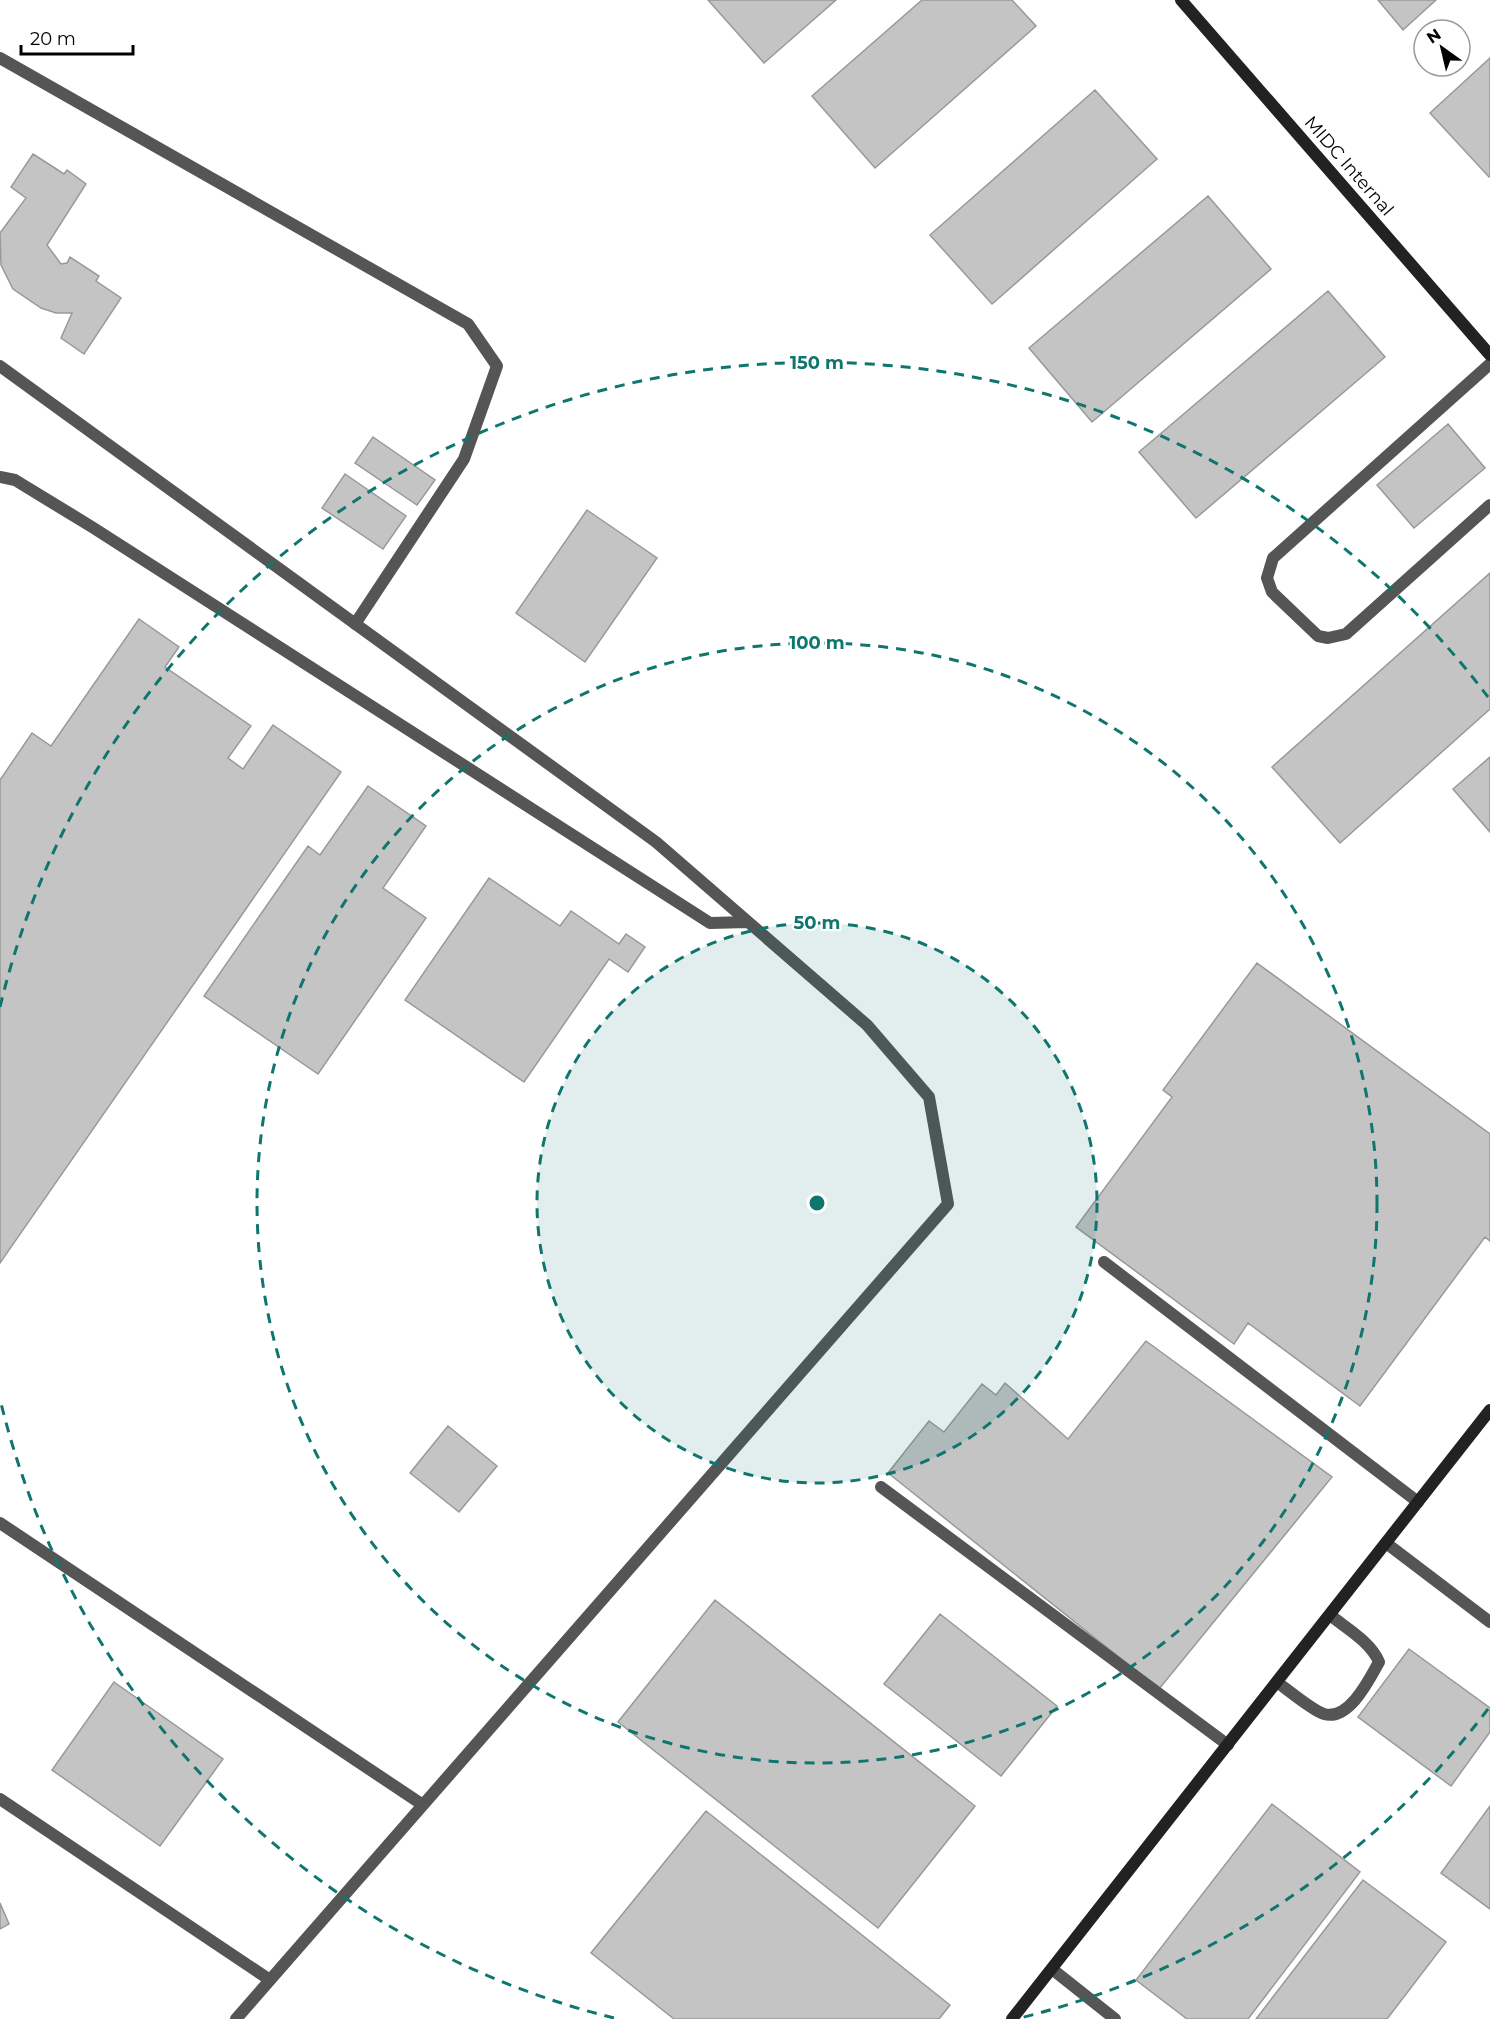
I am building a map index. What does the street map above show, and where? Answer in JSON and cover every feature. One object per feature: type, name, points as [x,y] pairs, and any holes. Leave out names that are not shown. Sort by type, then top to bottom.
[{"type":"street","name":"MIDC Internal","points":[[1181,0],[1490,355]]},
{"type":"street","points":[[0,58],[468,324],[496,366],[464,459],[355,624]]},
{"type":"street","points":[[1490,363],[1273,558],[1267,578],[1272,592],[1318,636],[1328,638],[1346,634],[1490,505]]},
{"type":"street","points":[[0,366],[656,842],[867,1025],[929,1097],[948,1204],[236,2019]]},
{"type":"street","points":[[0,477],[15,480],[92,527],[710,923],[748,922]]},
{"type":"street","points":[[1104,1262],[1418,1502]]},
{"type":"street","points":[[1012,2019],[1490,1410]]},
{"type":"street","points":[[881,1487],[1228,1745]]},
{"type":"street","points":[[0,1523],[423,1805]]},
{"type":"street","points":[[1386,1543],[1490,1622]]},
{"type":"street","points":[[1276,1682],[1323,1714],[1333,1715],[1343,1712],[1352,1702],[1380,1662],[1363,1641],[1329,1614]]},
{"type":"street","points":[[0,1799],[270,1980]]},
{"type":"street","points":[[1052,1969],[1115,2019]]},
{"type":"building","points":[[708,0],[836,0],[764,63]]},
{"type":"building","points":[[922,0],[1012,0],[1036,26],[875,168],[812,96]]},
{"type":"building","points":[[1378,0],[1436,0],[1416,18],[1412,18],[1412,22],[1403,30]]},
{"type":"building","points":[[1490,58],[1489,177],[1430,113],[1468,78],[1472,78],[1472,74]]},
{"type":"building","points":[[1095,90],[1157,159],[992,304],[930,235]]},
{"type":"building","points":[[33,154],[64,174],[67,170],[86,184],[47,245],[61,264],[67,263],[70,257],[99,276],[96,281],[121,298],[84,354],[61,338],[72,313],[56,313],[41,308],[13,289],[1,265],[0,233],[26,198],[11,187]]},
{"type":"building","points":[[1208,196],[1271,269],[1092,422],[1029,348]]},
{"type":"building","points":[[1328,291],[1385,357],[1196,518],[1139,452]]},
{"type":"building","points":[[1448,424],[1485,468],[1414,528],[1377,485]]},
{"type":"building","points":[[373,437],[435,480],[417,505],[355,463]]},
{"type":"building","points":[[345,474],[406,516],[383,549],[322,508]]},
{"type":"building","points":[[587,510],[657,558],[585,662],[516,613]]},
{"type":"building","points":[[1490,573],[1490,709],[1340,843],[1272,767]]},
{"type":"building","points":[[139,619],[179,647],[165,667],[251,726],[228,758],[243,769],[273,725],[341,772],[0,1263],[0,780],[32,733],[51,746]]},
{"type":"building","points":[[1490,757],[1490,832],[1453,789]]},
{"type":"building","points":[[368,786],[426,826],[383,888],[426,918],[318,1074],[204,996],[308,846],[320,855]]},
{"type":"building","points":[[489,878],[560,926],[571,911],[619,944],[626,934],[645,947],[628,972],[609,959],[524,1082],[405,1000]]},
{"type":"building","points":[[1257,963],[1490,1134],[1490,1241],[1485,1237],[1360,1406],[1248,1323],[1234,1344],[1076,1227],[1172,1097],[1163,1090]]},
{"type":"building","points":[[1146,1341],[1332,1477],[1159,1689],[888,1473],[929,1421],[944,1432],[982,1384],[996,1395],[1005,1383],[1068,1439]]},
{"type":"building","points":[[448,1426],[497,1466],[459,1512],[410,1473]]},
{"type":"building","points":[[715,1600],[975,1806],[878,1928],[618,1722]]},
{"type":"building","points":[[940,1614],[1057,1706],[1001,1776],[884,1684]]},
{"type":"building","points":[[1409,1649],[1490,1708],[1490,1732],[1451,1786],[1358,1717]]},
{"type":"building","points":[[114,1682],[223,1759],[160,1846],[52,1770]]},
{"type":"building","points":[[1272,1804],[1360,1872],[1248,2019],[1187,2019],[1136,1980]]},
{"type":"building","points":[[1490,1806],[1490,1909],[1441,1873]]},
{"type":"building","points":[[706,1811],[950,2005],[939,2019],[674,2019],[591,1953]]},
{"type":"building","points":[[1363,1880],[1446,1942],[1387,2019],[1256,2019]]},
{"type":"building","points":[[0,1903],[9,1924],[0,1929]]}]
